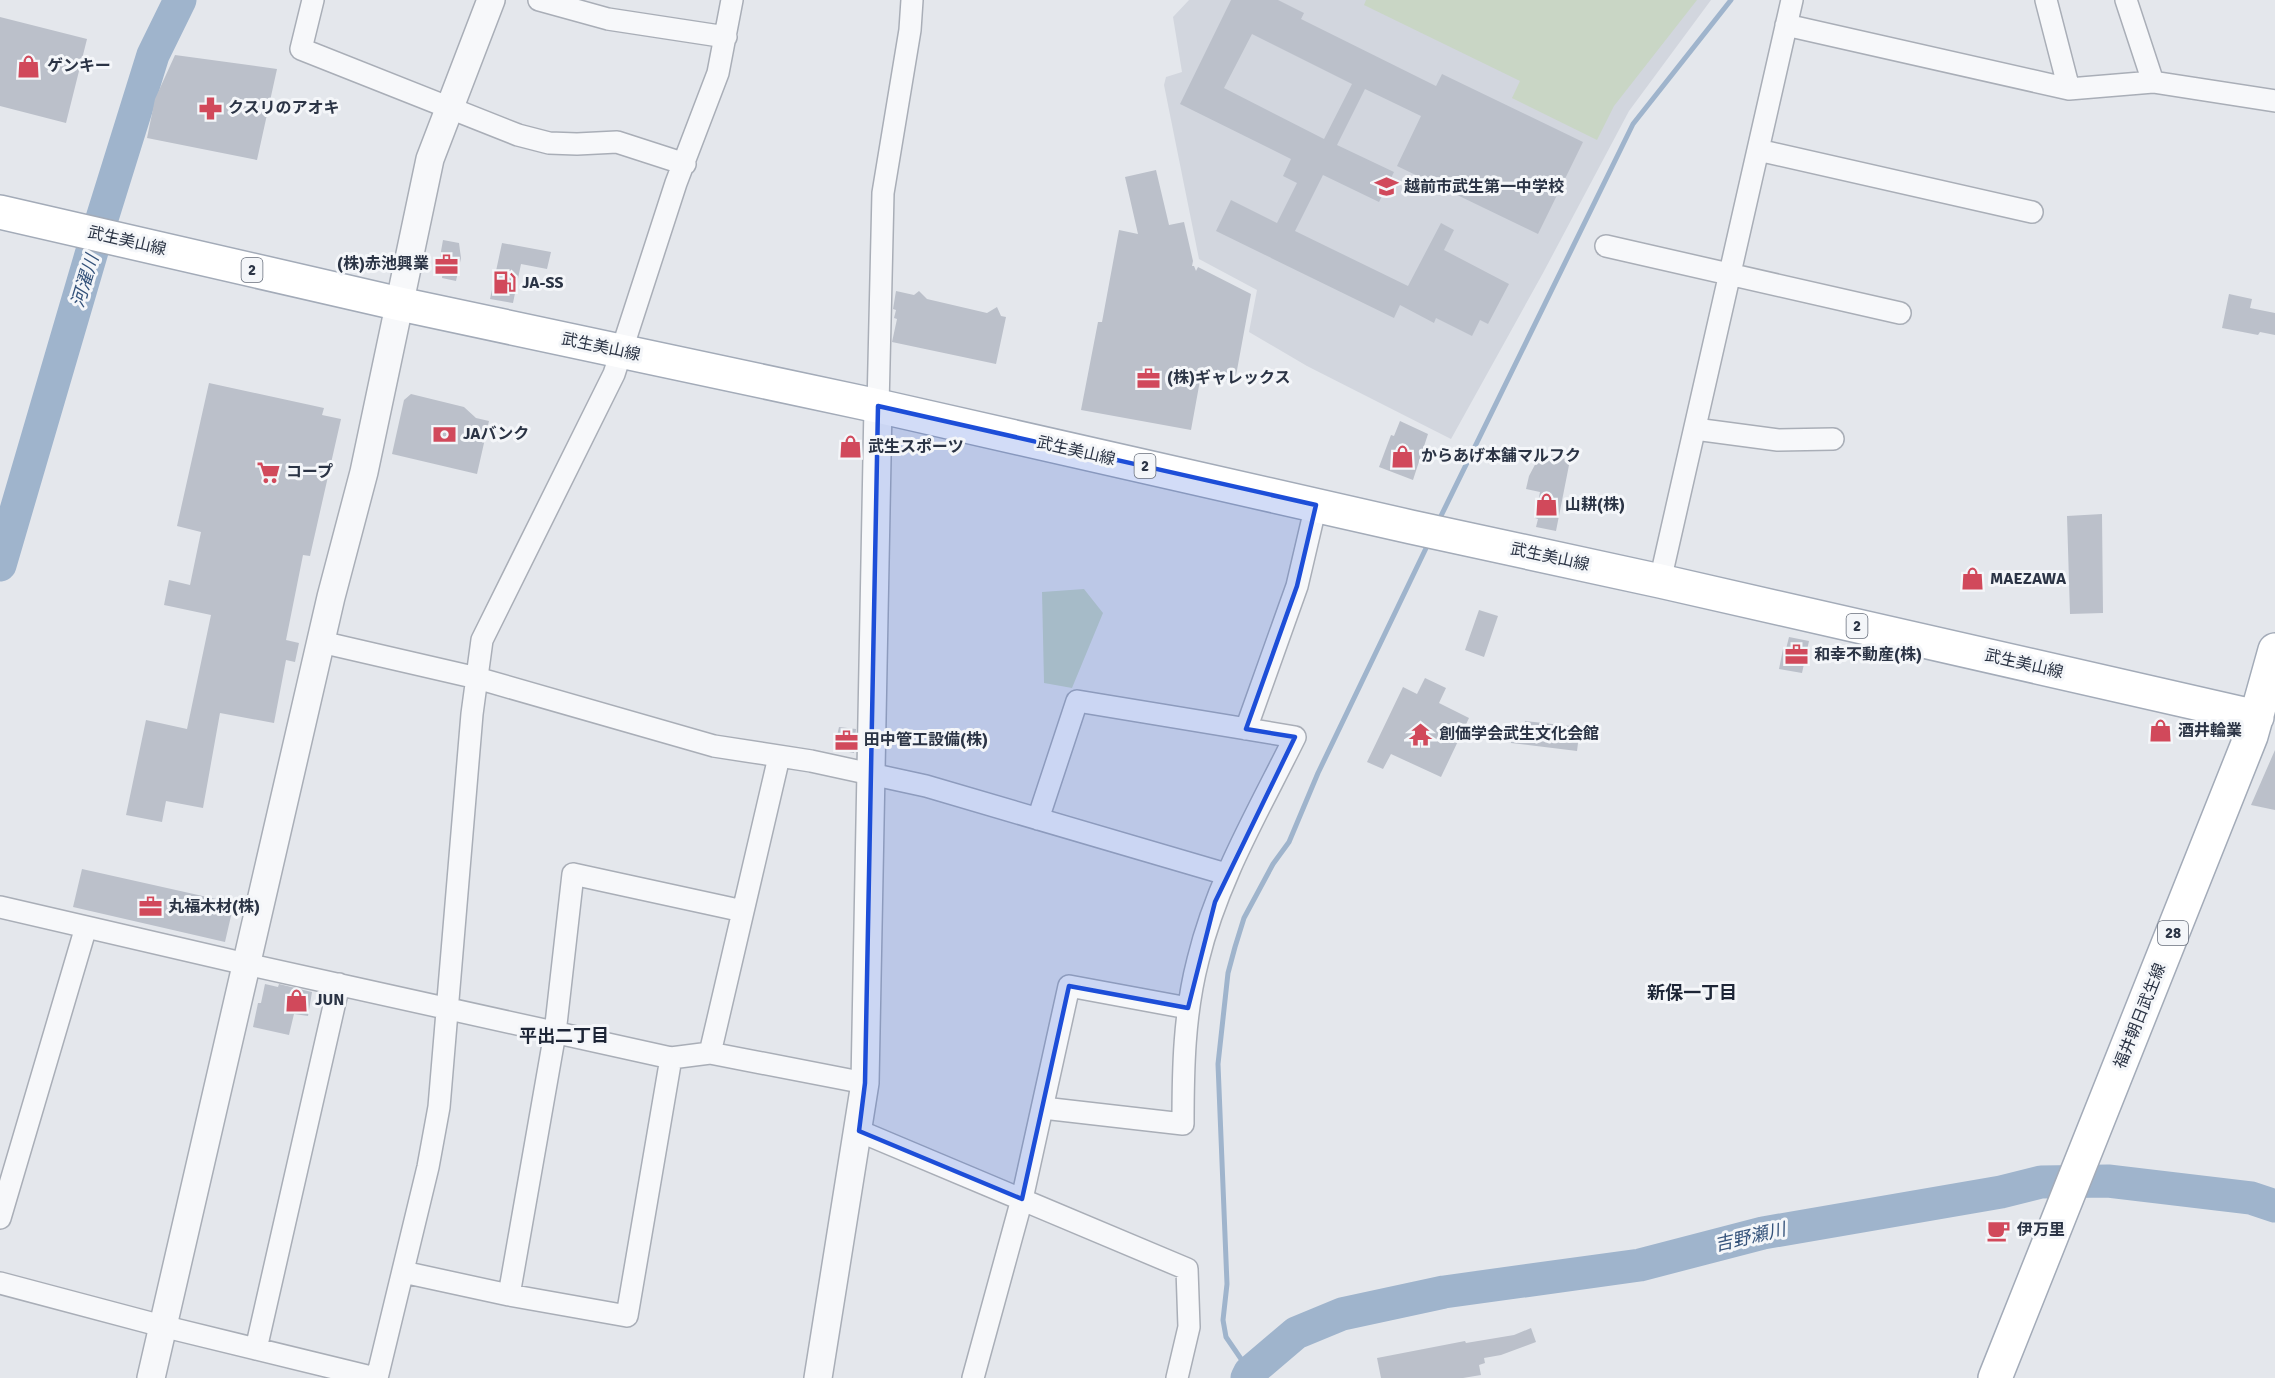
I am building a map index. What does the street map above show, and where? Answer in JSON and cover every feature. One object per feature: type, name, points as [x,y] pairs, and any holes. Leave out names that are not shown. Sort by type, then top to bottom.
[{"type":"main road","name":"武生美山線","points":[[0,212],[400,304],[878,406],[1411,527],[1660,580],[2266,719]]},
{"type":"main road","name":"福井朝日武生線","points":[[1995,1378],[2087,1148],[2266,719],[2275,650]]},
{"type":"street","points":[[313,0],[301,49],[518,135],[549,142],[577,144],[616,142],[685,164]]},
{"type":"street","points":[[151,1378],[321,642],[364,472],[430,159],[491,0]]},
{"type":"street","points":[[539,0],[608,18],[726,37]]},
{"type":"street","points":[[0,1283],[162,1326],[376,1378],[436,1128],[442,1085],[482,640],[614,374],[623,351],[673,192],[718,73],[732,0]]},
{"type":"street","points":[[818,1378],[865,1083],[883,193],[910,30],[912,0]]},
{"type":"street","points":[[1660,580],[1792,0]]},
{"type":"street","points":[[2046,0],[2069,89]]},
{"type":"street","points":[[2126,0],[2152,82]]},
{"type":"street","points":[[1786,24],[2069,89],[2152,82],[2275,101]]},
{"type":"street","points":[[1758,150],[2032,212]]},
{"type":"street","points":[[1606,246],[1900,313]]},
{"type":"street","points":[[1695,429],[1778,440],[1833,439]]},
{"type":"street","points":[[1246,729],[1297,586],[1316,505]]},
{"type":"street","points":[[321,642],[477,678],[714,746],[821,763],[926,786],[1226,874]]},
{"type":"street","points":[[1038,819],[1077,701],[1295,737],[1226,874],[1198,958],[1188,1008],[1184,1048],[1184,1124],[1042,1108]]},
{"type":"street","points":[[710,1053],[779,757]]},
{"type":"street","points":[[509,1295],[555,1033],[573,874],[743,911]]},
{"type":"street","points":[[0,906],[246,964],[671,1058],[710,1053],[865,1083]]},
{"type":"street","points":[[0,1218],[86,927]]},
{"type":"street","points":[[256,1349],[339,984]]},
{"type":"street","points":[[973,1378],[1022,1198],[1070,986],[1188,1008]]},
{"type":"street","points":[[402,1272],[509,1295],[627,1316],[671,1058]]},
{"type":"street","points":[[859,1131],[1186,1269],[1189,1327],[1177,1378]]},
{"type":"highlighted area","points":[[878,406],[1316,505],[1297,586],[1246,729],[1295,737],[1215,902],[1188,1008],[1069,986],[1022,1199],[859,1131],[865,1083]]},
{"type":"shaded area","name":"越前市武生第一中学校","points":[[1189,0],[1711,0],[1629,111],[1451,439],[1307,366],[1249,332],[1257,290],[1199,259],[1164,85],[1166,77],[1182,72],[1173,17]]},
{"type":"green space","points":[[1366,0],[1697,0],[1614,106],[1597,140],[1512,98],[1520,81],[1364,5]]},
{"type":"green space","points":[[1084,589],[1103,613],[1072,688],[1044,683],[1042,592]]},
{"type":"building","name":"越前市武生第一中学校","points":[[1231,0],[1278,0],[1304,13],[1301,19],[1436,86],[1442,74],[1583,142],[1538,234],[1397,166],[1421,116],[1365,89],[1337,145],[1394,172],[1379,202],[1323,175],[1295,231],[1408,286],[1441,223],[1454,230],[1444,250],[1509,284],[1488,324],[1480,320],[1472,336],[1436,318],[1434,323],[1400,305],[1394,318],[1216,231],[1231,200],[1277,223],[1297,183],[1283,176],[1291,159],[1180,104]],"holes":[[[1252,34],[1352,84],[1324,139],[1224,88]]]},
{"type":"building","points":[[0,17],[87,39],[66,123],[0,106]]},
{"type":"building","points":[[175,55],[277,69],[257,160],[147,138],[155,99]]},
{"type":"building","points":[[1156,170],[1169,225],[1184,222],[1193,261],[1192,266],[1196,271],[1198,267],[1251,294],[1235,381],[1201,375],[1191,430],[1081,410],[1098,322],[1102,322],[1119,230],[1138,234],[1125,177]]},
{"type":"building","points":[[443,240],[459,243],[461,258],[456,281],[442,278],[443,269],[438,268]]},
{"type":"building","points":[[502,243],[551,252],[547,269],[521,264],[513,303],[490,299]]},
{"type":"building","points":[[896,291],[914,295],[919,291],[927,299],[987,313],[997,307],[1001,316],[1006,317],[996,364],[892,342],[897,319],[894,318],[896,310],[893,309]]},
{"type":"building","points":[[2229,294],[2252,299],[2250,308],[2275,313],[2275,335],[2260,332],[2258,335],[2222,328]]},
{"type":"building","points":[[209,383],[324,408],[322,415],[341,419],[310,556],[303,555],[286,640],[299,643],[295,662],[286,660],[274,723],[220,713],[203,808],[166,801],[162,822],[126,815],[146,720],[187,729],[211,615],[164,605],[169,580],[190,585],[201,532],[177,526]]},
{"type":"building","points":[[411,394],[464,407],[476,418],[489,421],[477,474],[392,454],[404,400]]},
{"type":"building","points":[[1400,421],[1428,434],[1413,480],[1379,467],[1391,435],[1394,436]]},
{"type":"building","points":[[1547,455],[1570,460],[1556,531],[1536,527],[1538,519],[1535,518],[1540,492],[1526,489],[1529,476],[1539,457],[1546,458]]},
{"type":"building","points":[[2102,514],[2103,613],[2070,614],[2067,516]]},
{"type":"building","points":[[1479,610],[1498,616],[1484,657],[1465,650]]},
{"type":"building","points":[[1789,637],[1809,641],[1802,673],[1779,669],[1783,649],[1786,649]]},
{"type":"building","points":[[1425,678],[1446,688],[1439,703],[1469,718],[1441,777],[1391,754],[1383,769],[1367,762],[1403,687],[1417,694]]},
{"type":"building","points":[[1525,721],[1580,727],[1577,751],[1511,743],[1512,728],[1524,729]]},
{"type":"building","points":[[839,727],[856,729],[854,753],[834,749]]},
{"type":"building","points":[[2275,750],[2275,810],[2251,805]]},
{"type":"building","points":[[82,869],[234,903],[225,942],[73,907]]},
{"type":"building","points":[[265,984],[278,987],[279,984],[312,992],[308,1016],[294,1014],[289,1035],[253,1027]]},
{"type":"building","points":[[1531,1328],[1536,1342],[1501,1355],[1484,1358],[1485,1363],[1479,1365],[1481,1375],[1463,1378],[1381,1378],[1377,1358],[1465,1341],[1466,1343],[1514,1335]]},
{"type":"waterway","name":"河濯川","points":[[0,565],[95,241],[153,55],[180,0]]},
{"type":"waterway","points":[[1438,522],[1633,124],[1731,0]]},
{"type":"waterway","points":[[1250,1372],[1226,1337],[1223,1320],[1227,1284],[1218,1064],[1228,973],[1244,918],[1273,864],[1289,842],[1318,773],[1429,542]]},
{"type":"waterway","name":"吉野瀬川","points":[[1247,1378],[1250,1372],[1296,1333],[1342,1314],[1444,1292],[1640,1265],[1763,1233],[2001,1192],[2041,1182],[2108,1181],[2251,1198],[2275,1206]]},
{"type":"place","name":"ゲンキー","points":[[29,66]]},
{"type":"place","name":"クスリのアオキ","points":[[210,108]]},
{"type":"place","name":"越前市武生第一中学校","points":[[1386,187]]},
{"type":"place","name":"(株)赤池興業","points":[[447,264]]},
{"type":"place","name":"JA-SS","points":[[504,283]]},
{"type":"place","name":"(株)ギャレックス","points":[[1149,378]]},
{"type":"place","name":"JAバンク","points":[[445,434]]},
{"type":"place","name":"武生スポーツ","points":[[850,447]]},
{"type":"place","name":"からあげ本舗マルフク","points":[[1403,456]]},
{"type":"place","name":"コープ","points":[[268,472]]},
{"type":"place","name":"山耕(株)","points":[[1547,505]]},
{"type":"place","name":"MAEZAWA","points":[[1972,579]]},
{"type":"place","name":"和幸不動産(株)","points":[[1796,655]]},
{"type":"place","name":"酒井輪業","points":[[2160,731]]},
{"type":"place","name":"創価学会武生文化会館","points":[[1421,734]]},
{"type":"place","name":"田中管工設備(株)","points":[[846,740]]},
{"type":"place","name":"丸福木材(株)","points":[[150,907]]},
{"type":"place","name":"JUN","points":[[297,1000]]},
{"type":"place","name":"伊万里","points":[[1999,1230]]},
{"type":"district","name":"新保一丁目","points":[[1692,993]]},
{"type":"district","name":"平出二丁目","points":[[564,1036]]}]
